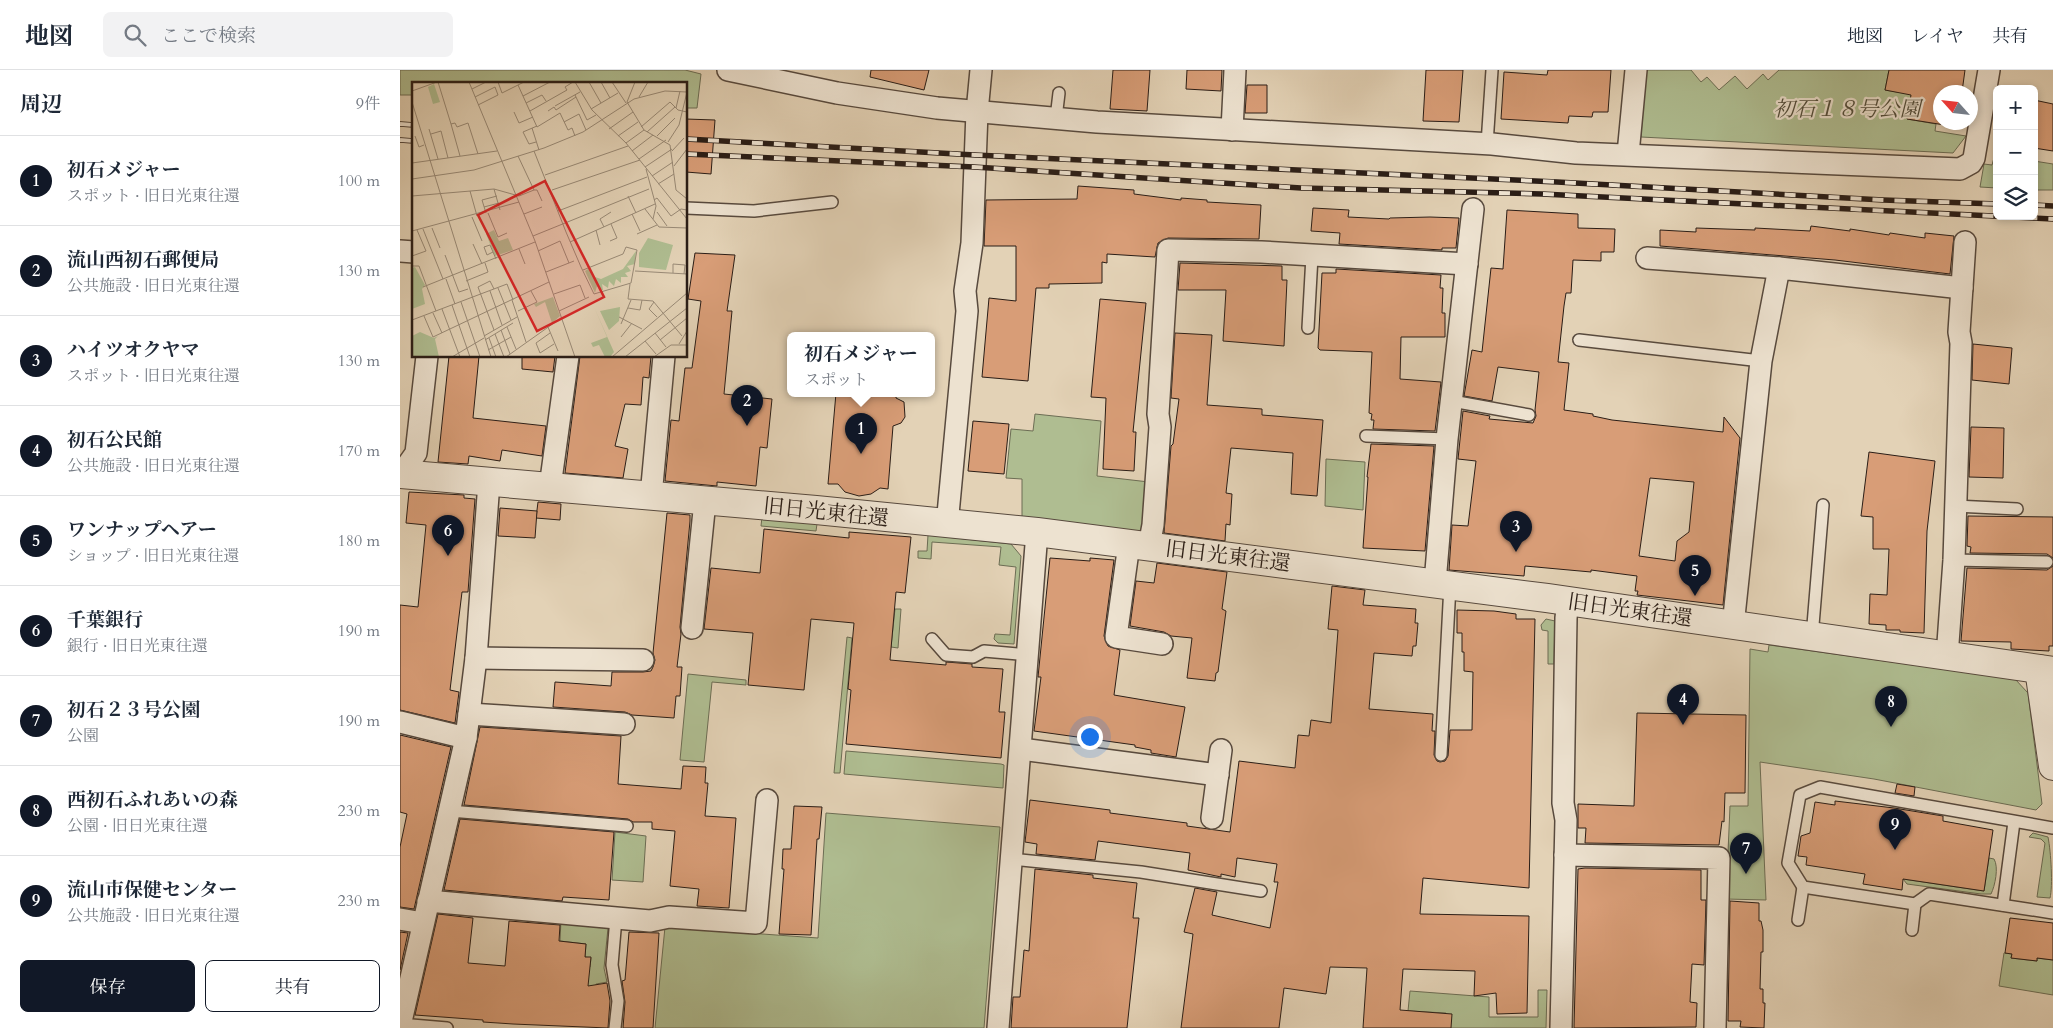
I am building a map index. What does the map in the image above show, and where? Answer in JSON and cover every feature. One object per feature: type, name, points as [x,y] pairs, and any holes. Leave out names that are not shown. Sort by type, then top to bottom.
[{"type":"street","points":[[728,70],[815,79],[937,108],[1097,122],[1487,144],[1576,153],[1960,169],[1971,163],[1974,158],[1990,70]]},
{"type":"street","points":[[947,524],[967,311],[966,290],[972,243],[977,112],[981,70]]},
{"type":"street","points":[[1232,130],[1235,70]]},
{"type":"street","points":[[1628,154],[1636,70]]},
{"type":"street","points":[[1442,584],[1447,440],[1473,209]]},
{"type":"street","points":[[1947,657],[1954,560],[1965,242]]},
{"type":"street","points":[[1162,644],[1116,637],[1139,545],[1153,525],[1160,427],[1158,414],[1168,250],[1468,264]]},
{"type":"street","points":[[1647,258],[1779,268],[1962,288]]},
{"type":"street","points":[[1733,626],[1761,361],[1779,268]]},
{"type":"street","points":[[400,475],[416,454],[428,358]]},
{"type":"street","points":[[550,487],[568,358]]},
{"type":"street","points":[[651,496],[664,358]]},
{"type":"street","name":"旧日光東往還","points":[[400,475],[1037,532],[1568,601],[2046,670]]},
{"type":"street","points":[[400,1025],[466,738],[476,658],[489,482]]},
{"type":"street","points":[[692,628],[705,501]]},
{"type":"street","points":[[998,1028],[1037,532]]},
{"type":"street","points":[[1561,1028],[1566,820],[1563,803],[1566,618],[1568,601]]},
{"type":"street","points":[[476,658],[643,660]]},
{"type":"street","points":[[2046,670],[2053,766]]},
{"type":"street","points":[[469,714],[624,724]]},
{"type":"street","points":[[400,722],[466,738]]},
{"type":"street","points":[[1021,749],[1218,775]]},
{"type":"street","points":[[1212,818],[1221,750]]},
{"type":"street","points":[[428,901],[650,921],[669,917],[756,923],[767,800]]},
{"type":"street","points":[[1565,855],[1719,858],[1715,1028]]},
{"type":"street","points":[[400,919],[423,923]]},
{"type":"lane","points":[[1487,144],[1492,70]]},
{"type":"lane","points":[[1056,118],[1059,93]]},
{"type":"lane","points":[[688,208],[754,211],[832,202]]},
{"type":"lane","points":[[1308,328],[1312,256]]},
{"type":"lane","points":[[1579,340],[1761,361]]},
{"type":"lane","points":[[1452,401],[1530,415]]},
{"type":"lane","points":[[1366,436],[1447,440]]},
{"type":"lane","points":[[1812,637],[1823,505]]},
{"type":"lane","points":[[1956,506],[2017,509]]},
{"type":"lane","points":[[1954,560],[2047,562]]},
{"type":"lane","points":[[1441,755],[1442,584]]},
{"type":"lane","points":[[932,639],[946,655],[973,657],[984,651],[1028,655]]},
{"type":"lane","points":[[1798,920],[1803,887],[1788,863],[1800,795],[1820,786],[2053,828]]},
{"type":"lane","points":[[450,811],[627,826]]},
{"type":"lane","points":[[2003,905],[2014,822]]},
{"type":"lane","points":[[1011,860],[1141,872],[1261,891]]},
{"type":"lane","points":[[1803,887],[1915,904]]},
{"type":"lane","points":[[1912,930],[1915,904],[1928,894],[2053,913]]},
{"type":"lane","points":[[616,918],[612,965],[618,1002],[616,1028]]},
{"type":"lane","points":[[400,1025],[447,1028]]},
{"type":"green space","points":[[400,70],[685,70],[701,74],[697,108],[688,108],[688,82],[412,82],[412,95],[400,95]]},
{"type":"green space","name":"初石１８号公園","points":[[1645,70],[1691,70],[1701,82],[1707,77],[1719,90],[1735,76],[1747,89],[1763,74],[1768,80],[1779,70],[1889,70],[1885,90],[1897,92],[1899,84],[1913,86],[1907,119],[1933,123],[1933,130],[1935,131],[1966,136],[1953,153],[1641,137]]},
{"type":"green space","points":[[1993,161],[1993,188],[1980,187],[1984,164],[1992,165]]},
{"type":"green space","points":[[2038,162],[2053,164],[2053,190],[2038,190]]},
{"type":"green space","points":[[1035,414],[1101,421],[1097,476],[1149,482],[1146,526],[1140,532],[1022,519],[1022,479],[1006,478],[1011,429],[1033,431]]},
{"type":"green space","points":[[1326,459],[1365,462],[1363,510],[1325,506]]},
{"type":"green space","points":[[762,517],[817,524],[816,531],[761,526]]},
{"type":"green space","points":[[928,535],[1011,544],[1021,556],[1014,644],[998,643],[994,639],[995,634],[1010,635],[1016,567],[999,565],[1001,547],[932,542],[931,559],[918,558],[918,551],[927,551]]},
{"type":"green space","points":[[895,609],[901,609],[898,648],[891,647]]},
{"type":"green space","points":[[1546,619],[1555,621],[1554,664],[1548,664],[1548,631],[1542,630],[1541,625]]},
{"type":"green space","points":[[847,637],[852,638],[840,773],[834,773]]},
{"type":"green space","points":[[1769,645],[2015,679],[2028,693],[2042,804],[2036,810],[1874,779],[1760,762],[1766,900],[1726,899],[1730,806],[1748,806],[1750,649],[1768,652]]},
{"type":"green space","points":[[688,674],[746,680],[746,685],[712,682],[704,762],[680,760]]},
{"type":"green space","points":[[846,751],[1001,764],[1004,765],[1003,788],[844,774]]},
{"type":"green space","points":[[826,813],[1000,827],[984,1028],[655,1028],[665,927],[818,938]]},
{"type":"green space","points":[[615,832],[646,836],[643,882],[612,880]]},
{"type":"green space","points":[[2033,833],[2048,837],[2051,869],[2050,898],[2037,897],[2045,843],[2041,839],[2029,837]]},
{"type":"green space","points":[[1989,858],[1994,859],[1996,867],[1995,882],[1991,894],[1907,884],[1903,879],[1984,891]]},
{"type":"green space","points":[[561,920],[604,924],[608,928],[604,968],[607,982],[596,984],[599,1002],[581,1000],[584,966],[590,967],[591,958],[585,957],[586,944],[560,941]]},
{"type":"green space","points":[[2004,953],[2012,954],[2011,958],[2037,961],[2037,958],[2053,960],[2053,995],[1999,986]]},
{"type":"green space","points":[[1538,990],[1547,990],[1546,1028],[1446,1028],[1446,1013],[1408,1011],[1410,991],[1489,997],[1489,1017],[1538,1017]]},
{"type":"building","points":[[871,70],[929,70],[924,90],[870,77]]},
{"type":"building","points":[[1113,70],[1150,70],[1147,111],[1110,109]]},
{"type":"building","points":[[1187,70],[1222,70],[1221,91],[1186,89]]},
{"type":"building","points":[[1426,70],[1463,70],[1459,122],[1423,121]]},
{"type":"building","points":[[1548,70],[1611,70],[1608,112],[1593,112],[1592,117],[1569,116],[1568,123],[1501,119],[1504,72],[1547,75]]},
{"type":"building","points":[[1889,70],[1965,70],[1963,85],[1933,85],[1933,123],[1907,119],[1911,95],[1885,90]]},
{"type":"building","points":[[1247,85],[1267,85],[1267,113],[1245,113]]},
{"type":"building","points":[[2038,101],[2053,104],[2053,151],[2038,149]]},
{"type":"building","points":[[688,119],[715,120],[711,174],[688,172]]},
{"type":"building","points":[[1078,186],[1134,190],[1134,194],[1181,200],[1181,198],[1207,200],[1207,202],[1261,205],[1259,239],[1168,238],[1158,243],[1155,257],[1107,254],[1107,263],[1102,262],[1102,283],[1049,284],[1049,288],[1036,288],[1028,381],[982,377],[989,298],[1016,301],[1016,246],[984,246],[986,200],[1077,199]]},
{"type":"building","points":[[1313,208],[1349,210],[1348,217],[1389,219],[1459,218],[1456,248],[1442,248],[1442,250],[1339,244],[1340,233],[1311,231]]},
{"type":"building","points":[[1507,210],[1578,214],[1578,228],[1615,229],[1614,252],[1601,252],[1601,261],[1573,260],[1571,293],[1566,293],[1558,362],[1569,363],[1564,410],[1593,414],[1593,416],[1612,420],[1723,432],[1724,417],[1740,438],[1723,605],[1637,595],[1638,591],[1635,591],[1637,576],[1591,570],[1591,572],[1525,566],[1524,576],[1449,570],[1452,525],[1468,526],[1476,461],[1458,459],[1463,411],[1490,416],[1489,419],[1533,423],[1536,416],[1539,372],[1498,367],[1492,401],[1464,396],[1472,350],[1482,352],[1491,268],[1503,269]],"holes":[[[1650,478],[1694,482],[1689,532],[1677,541],[1675,561],[1639,556]]]},
{"type":"building","points":[[1811,226],[1925,238],[1925,233],[1954,236],[1950,274],[1835,260],[1660,246],[1660,230],[1696,232],[1696,228],[1755,230],[1755,228],[1810,231]]},
{"type":"building","points":[[695,253],[735,255],[727,311],[732,311],[724,394],[772,399],[767,448],[760,447],[756,486],[717,482],[717,486],[665,481],[671,420],[679,421],[685,368],[692,368],[701,301],[688,299]]},
{"type":"building","points":[[1180,263],[1282,266],[1282,280],[1287,280],[1284,346],[1223,341],[1226,290],[1178,290]]},
{"type":"building","points":[[1336,269],[1441,275],[1440,288],[1443,288],[1442,313],[1445,313],[1445,337],[1401,337],[1400,379],[1441,382],[1435,431],[1373,429],[1374,420],[1371,420],[1372,414],[1369,413],[1372,352],[1320,350],[1318,348],[1322,273],[1336,273]]},
{"type":"building","points":[[1100,299],[1146,303],[1133,432],[1136,432],[1134,471],[1103,469],[1106,398],[1091,397]]},
{"type":"building","points":[[1175,333],[1212,335],[1207,405],[1262,409],[1262,415],[1323,420],[1317,496],[1291,494],[1293,453],[1231,448],[1226,493],[1232,494],[1230,525],[1226,524],[1225,541],[1164,533],[1171,446],[1173,444],[1179,399],[1171,398]]},
{"type":"building","points":[[1973,344],[2012,348],[2009,384],[1972,380]]},
{"type":"building","points":[[449,358],[479,358],[473,418],[546,426],[542,456],[502,450],[500,461],[469,456],[468,464],[438,462]]},
{"type":"building","points":[[522,358],[555,358],[553,372],[522,369]]},
{"type":"building","points":[[580,358],[651,358],[649,378],[643,377],[641,405],[625,404],[615,446],[628,449],[623,478],[565,473]]},
{"type":"building","points":[[836,397],[896,397],[904,402],[905,417],[901,423],[893,426],[888,489],[880,488],[871,494],[859,496],[845,492],[838,484],[828,484]]},
{"type":"building","points":[[973,421],[1009,424],[1004,474],[968,471]]},
{"type":"building","points":[[1971,427],[2004,428],[2003,478],[1969,477]]},
{"type":"building","points":[[1371,444],[1434,446],[1425,551],[1363,548]]},
{"type":"building","points":[[1869,452],[1935,461],[1927,531],[1924,633],[1886,630],[1886,625],[1869,624],[1870,594],[1887,595],[1889,549],[1873,549],[1873,517],[1861,516]]},
{"type":"building","points":[[409,492],[464,495],[464,498],[475,499],[468,592],[462,592],[450,690],[459,692],[455,723],[400,710],[400,605],[418,607],[426,525],[406,523]]},
{"type":"building","points":[[538,502],[561,504],[560,520],[536,518]]},
{"type":"building","points":[[500,508],[537,511],[535,538],[498,536]]},
{"type":"building","points":[[667,513],[690,515],[677,667],[682,667],[680,696],[676,696],[674,718],[632,715],[625,712],[553,707],[555,682],[611,686],[612,672],[651,671],[655,660],[653,653]]},
{"type":"building","points":[[1968,516],[2053,517],[2053,558],[2047,554],[1970,553],[1971,547],[1967,546]]},
{"type":"building","points":[[764,529],[849,538],[849,532],[911,537],[905,593],[896,592],[890,660],[946,665],[946,662],[972,664],[972,667],[1003,669],[999,712],[1005,712],[1001,758],[846,744],[851,690],[848,689],[854,623],[811,619],[804,690],[748,685],[753,633],[704,629],[711,568],[760,573]]},
{"type":"building","points":[[1050,558],[1090,561],[1090,558],[1114,560],[1104,636],[1108,646],[1120,650],[1114,695],[1185,707],[1176,757],[1151,753],[1151,750],[1135,747],[1135,745],[1034,731],[1041,677],[1038,677]]},
{"type":"building","points":[[1157,563],[1227,572],[1222,609],[1226,611],[1218,672],[1216,673],[1215,681],[1187,678],[1192,638],[1171,636],[1164,632],[1130,626],[1136,581],[1154,583]]},
{"type":"building","points":[[2053,566],[2053,646],[2049,646],[2049,651],[2011,649],[2011,642],[1961,641],[1967,568],[2047,570]]},
{"type":"building","points":[[1332,586],[1365,590],[1363,605],[1416,609],[1415,623],[1418,623],[1416,646],[1413,646],[1412,656],[1374,653],[1369,709],[1433,714],[1432,731],[1435,731],[1434,755],[1437,761],[1440,762],[1445,761],[1448,756],[1450,730],[1472,730],[1473,672],[1464,671],[1462,633],[1457,633],[1457,610],[1494,611],[1516,614],[1516,619],[1535,619],[1529,888],[1423,878],[1420,914],[1529,916],[1527,1013],[1497,1014],[1496,993],[1474,996],[1475,971],[1403,969],[1400,1010],[1452,1014],[1451,1028],[1363,1028],[1367,968],[1330,967],[1326,994],[1284,988],[1279,1028],[1181,1028],[1193,934],[1184,932],[1195,888],[1217,892],[1212,915],[1270,928],[1278,882],[1274,882],[1277,864],[1237,858],[1235,877],[1221,874],[1221,877],[1188,870],[1190,853],[1098,841],[1095,860],[1036,854],[1037,844],[1025,842],[1030,800],[1110,810],[1110,813],[1187,823],[1187,826],[1230,832],[1239,761],[1295,768],[1298,735],[1309,736],[1311,720],[1331,723],[1338,630],[1328,629]]},
{"type":"building","points":[[1637,713],[1746,715],[1745,793],[1725,793],[1724,822],[1722,821],[1719,845],[1585,843],[1586,828],[1578,828],[1578,804],[1634,806]]},
{"type":"building","points":[[480,727],[621,736],[618,784],[681,789],[683,766],[706,767],[705,783],[708,783],[705,816],[736,818],[729,908],[697,906],[699,889],[670,886],[675,831],[652,829],[652,822],[633,822],[628,819],[464,805]]},
{"type":"building","points":[[400,735],[451,747],[414,909],[400,907],[400,847],[407,814],[400,812]]},
{"type":"building","points":[[1897,784],[1915,787],[1914,796],[1895,793]]},
{"type":"building","points":[[1835,801],[1943,816],[1943,821],[1993,830],[1984,891],[1903,879],[1902,890],[1863,884],[1865,874],[1806,865],[1807,857],[1798,856],[1801,836],[1810,833],[1815,802],[1835,805]]},
{"type":"building","points":[[794,806],[822,807],[819,839],[817,839],[811,935],[779,934],[784,869],[782,869],[783,849],[791,849]]},
{"type":"building","points":[[460,819],[614,832],[609,900],[563,897],[562,901],[444,890]]},
{"type":"building","points":[[1035,869],[1093,875],[1093,878],[1137,883],[1133,918],[1139,918],[1127,1028],[1011,1028],[1013,997],[1020,997],[1024,950],[1029,951]]},
{"type":"building","points":[[1578,869],[1701,870],[1701,900],[1706,900],[1704,965],[1692,964],[1690,1002],[1697,1003],[1696,1027],[1574,1028]]},
{"type":"building","points":[[1730,901],[1759,903],[1759,921],[1761,921],[1763,930],[1760,989],[1763,989],[1763,1003],[1765,1003],[1764,1028],[1740,1027],[1741,1021],[1728,1021]]},
{"type":"building","points":[[438,914],[473,918],[468,963],[505,966],[509,921],[560,925],[559,941],[586,944],[585,957],[591,957],[588,986],[607,983],[610,1001],[608,1028],[483,1022],[483,1020],[415,1015]]},
{"type":"building","points":[[2010,918],[2053,923],[2053,960],[2037,958],[2037,961],[2011,958],[2012,954],[2005,953]]},
{"type":"building","points":[[400,932],[408,933],[400,970]]},
{"type":"building","points":[[629,932],[659,933],[653,1028],[623,1028],[625,1002],[622,981],[625,980]]},
{"type":"railway","points":[[400,124],[412,125]]},
{"type":"railway","points":[[688,139],[975,155],[1993,204]]},
{"type":"railway","points":[[400,140],[412,141]]},
{"type":"railway","points":[[688,154],[974,167],[1301,188],[1542,194],[2053,219]]},
{"type":"railway","points":[[2038,205],[2053,206]]},
{"type":"place","name":"流山西初石郵便局","points":[[747,426]]},
{"type":"place","name":"初石メジャー","points":[[861,454]]},
{"type":"place","name":"ハイツオクヤマ","points":[[1516,552]]},
{"type":"place","name":"千葉銀行","points":[[448,556]]},
{"type":"place","name":"ワンナップヘアー","points":[[1695,596]]},
{"type":"place","name":"初石公民館","points":[[1683,725]]},
{"type":"place","name":"西初石ふれあいの森","points":[[1891,727]]},
{"type":"place","name":"流山市保健センター","points":[[1895,850]]},
{"type":"place","name":"初石２３号公園","points":[[1746,874]]}]
